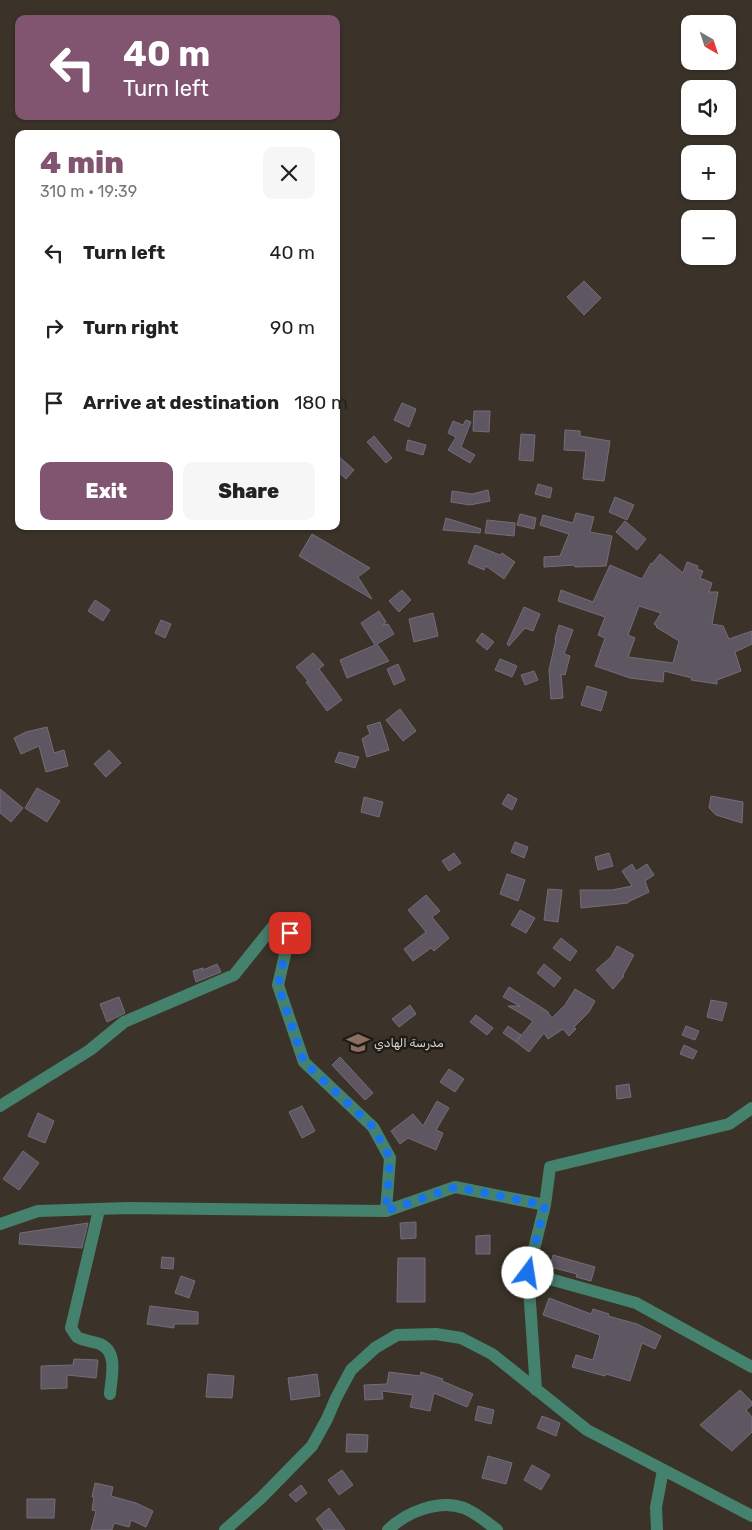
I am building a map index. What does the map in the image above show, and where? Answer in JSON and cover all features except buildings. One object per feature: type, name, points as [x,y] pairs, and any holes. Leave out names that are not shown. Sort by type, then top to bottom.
[{"type":"street","points":[[0,1106],[90,1050],[124,1022],[234,975],[278,919],[290,933],[278,985],[304,1062],[373,1127],[390,1158],[386,1211]]},
{"type":"street","points":[[536,1390],[528,1273],[545,1205],[550,1167],[729,1124],[752,1108]]},
{"type":"street","points":[[0,1224],[38,1211],[127,1208],[386,1211],[455,1187],[545,1205]]},
{"type":"street","points":[[99,1210],[71,1328],[77,1337],[105,1346],[110,1353],[113,1359],[110,1394]]},
{"type":"street","points":[[528,1273],[636,1303],[752,1367]]},
{"type":"street","points":[[225,1530],[261,1498],[312,1446],[328,1419],[336,1398],[351,1370],[375,1348],[397,1335],[436,1334],[461,1338],[492,1354],[587,1430],[752,1516]]},
{"type":"street","points":[[657,1530],[656,1507],[663,1470]]},
{"type":"street","points":[[388,1530],[394,1524],[418,1511],[439,1504],[463,1508],[486,1521],[497,1530]]},
{"type":"place","name":"مدرسة الهادي","points":[[358,1043]]},
{"type":"route","points":[[290,933],[278,985],[304,1062],[373,1127],[390,1158],[386,1211],[455,1187],[545,1205],[528,1273]]}]
